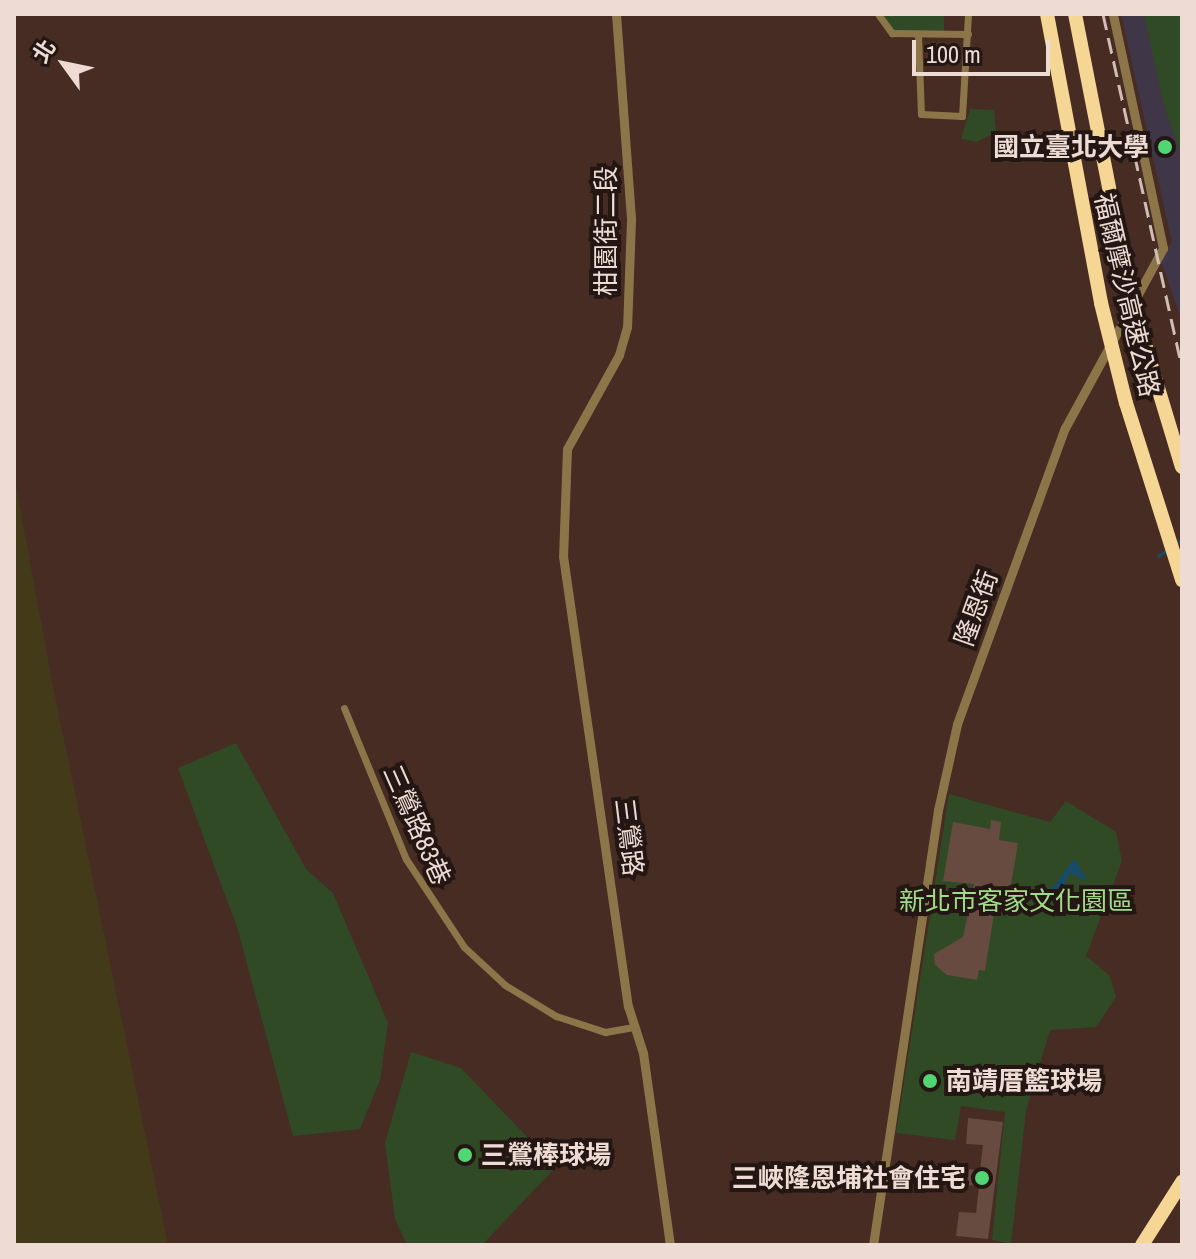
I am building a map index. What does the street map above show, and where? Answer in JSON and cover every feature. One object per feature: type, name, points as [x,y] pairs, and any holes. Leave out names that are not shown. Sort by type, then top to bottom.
[{"type":"highway","name":"福爾摩沙高速公路","points":[[1047,14],[1101,303],[1126,403],[1182,580]]},
{"type":"highway","name":"福爾摩沙高速公路","points":[[1075,14],[1122,253],[1146,348],[1182,467]]},
{"type":"highway","points":[[1142,1245],[1182,1182]]},
{"type":"street","name":"柑園街二段","points":[[574,435],[619,355],[627,327],[631,220],[616,14]]},
{"type":"street","points":[[878,14],[886,31],[968,34]]},
{"type":"street","points":[[918,34],[921,114],[962,116],[968,14]]},
{"type":"street","name":"隆恩街","points":[[873,1245],[938,810],[957,724],[1065,428],[1163,248],[1113,14]]},
{"type":"street","name":"三鶯路","points":[[574,435],[563,466],[563,556],[670,1245]]},
{"type":"street","name":"三鶯路83巷","points":[[344,708],[406,859],[464,947],[505,985],[556,1016],[605,1032],[634,1027]]},
{"type":"shaded area","name":"國立臺北大學","points":[[1121,14],[1182,14],[1182,321],[1160,259],[1172,242]]},
{"type":"green space","points":[[878,14],[944,14],[944,34],[892,33]]},
{"type":"green space","points":[[1144,14],[1182,14],[1182,158],[1163,102]]},
{"type":"green space","points":[[970,109],[994,110],[996,132],[977,142],[961,139]]},
{"type":"green space","points":[[236,743],[306,869],[333,893],[388,1023],[380,1080],[360,1129],[293,1136],[238,930],[178,768]]},
{"type":"green space","name":"新北市客家文化園區","points":[[949,794],[1050,822],[1066,801],[1116,832],[1122,861],[1086,956],[1110,976],[1116,997],[1096,1027],[1050,1030],[1026,1111],[1011,1244],[992,1240],[1005,1112],[961,1106],[955,1140],[896,1133]]},
{"type":"green space","name":"三鶯棒球場","points":[[411,1052],[461,1068],[556,1167],[482,1245],[407,1245],[395,1219],[385,1143]]},
{"type":"sand","points":[[14,474],[51,676],[168,1245],[14,1245]]},
{"type":"water","points":[[1074,859],[1088,881],[1069,873],[1058,902],[1039,905]]},
{"type":"building","points":[[991,820],[1001,822],[999,840],[1018,843],[1011,885],[1006,895],[997,894],[985,971],[979,970],[977,980],[947,975],[935,965],[934,954],[963,937],[974,884],[943,881],[953,822],[990,829]]},
{"type":"building","name":"三峽隆恩埔社會住宅","points":[[968,1118],[1003,1122],[988,1239],[956,1236],[959,1212],[976,1213],[979,1186],[967,1185],[969,1169],[980,1171],[983,1145],[966,1144]]},
{"type":"waterway","points":[[1174,545],[1182,539]]},
{"type":"waterway","points":[[1158,556],[1168,549]]},
{"type":"railway","points":[[1103,14],[1182,367]]},
{"type":"place","name":"國立臺北大學","points":[[1165,147]]},
{"type":"place","name":"南靖厝籃球場","points":[[930,1081]]},
{"type":"place","name":"三鶯棒球場","points":[[465,1155]]},
{"type":"place","name":"三峽隆恩埔社會住宅","points":[[982,1178]]}]
